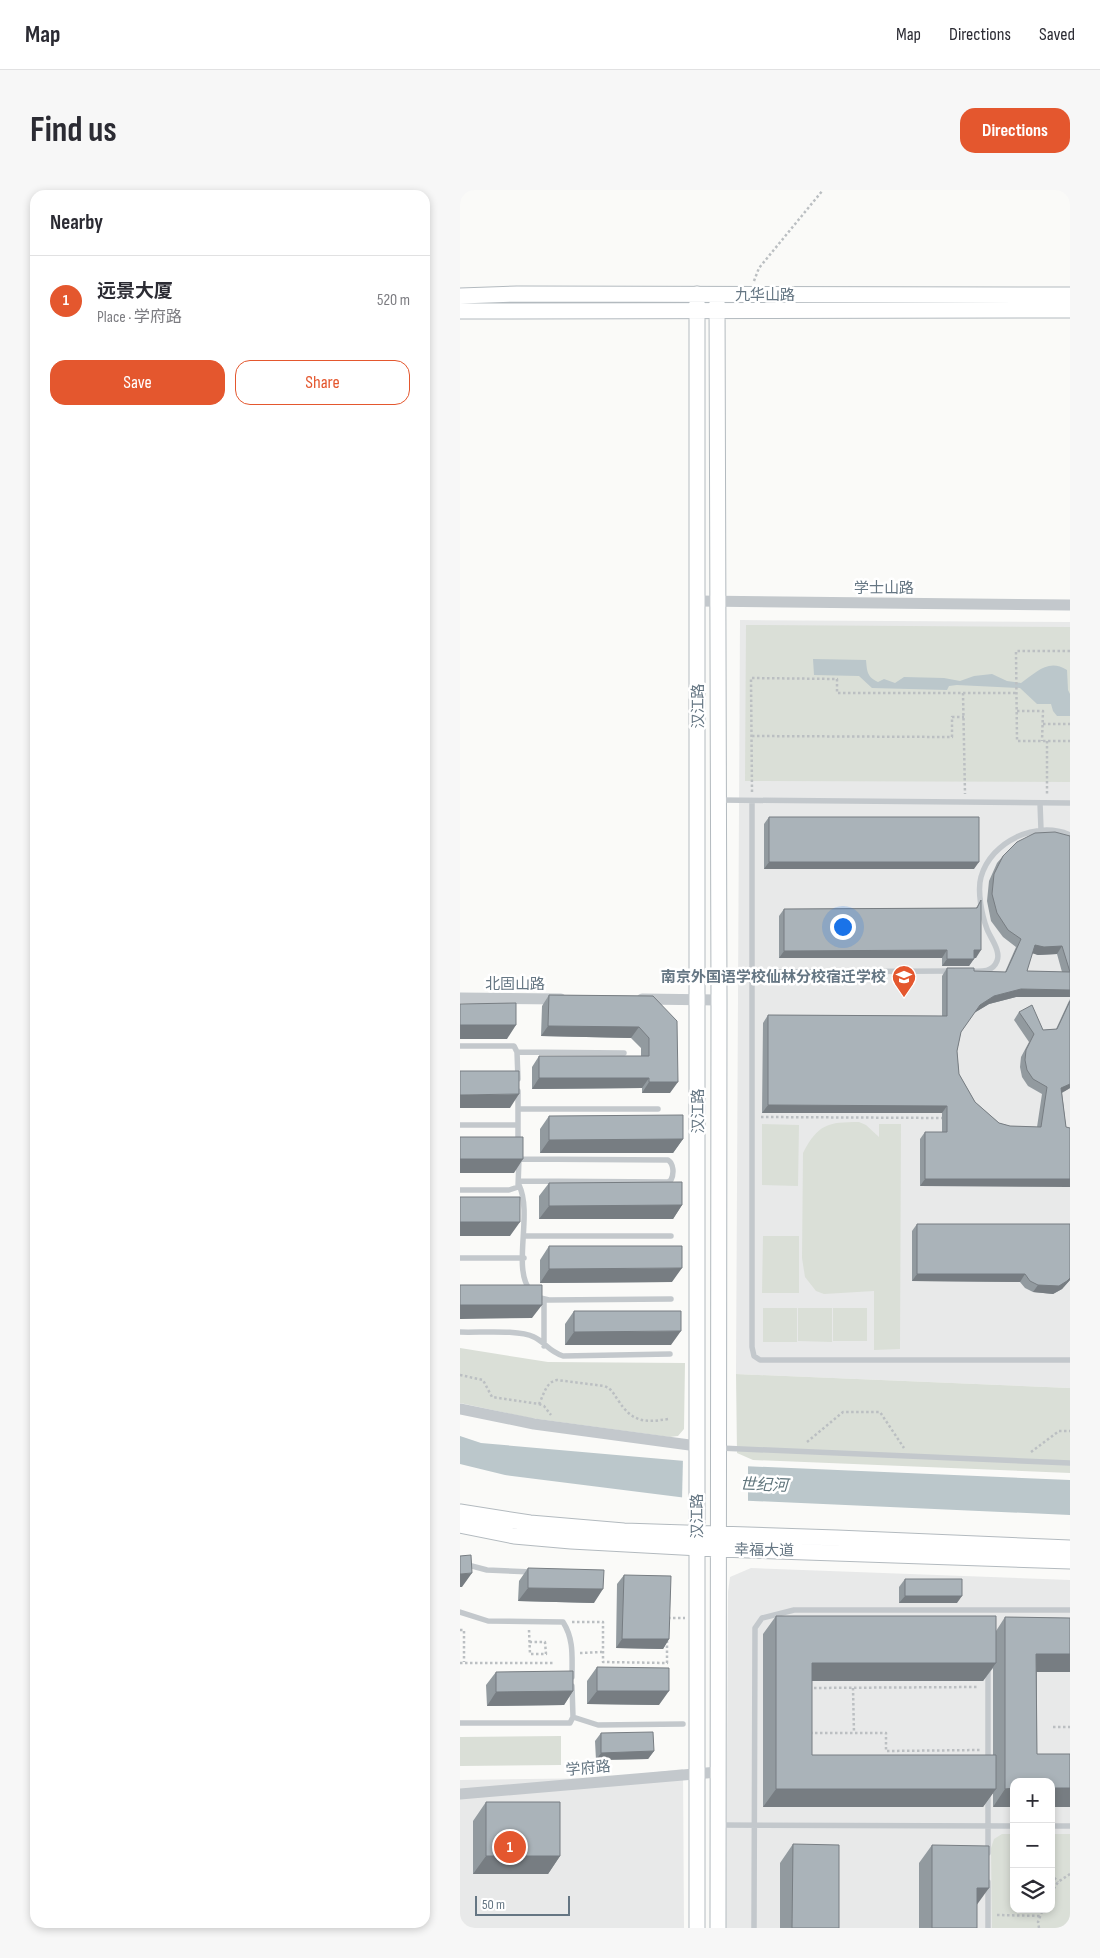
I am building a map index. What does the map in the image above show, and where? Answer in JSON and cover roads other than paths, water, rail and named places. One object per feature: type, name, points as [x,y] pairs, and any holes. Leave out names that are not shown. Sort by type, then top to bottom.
[{"type":"street","name":"九华山路","points":[[460,296],[517,294],[1070,295]]},
{"type":"street","name":"汉江路","points":[[697,294],[699,1000],[696,1774],[698,1928]]},
{"type":"street","name":"汉江路","points":[[717,295],[719,800],[718,1928]]},
{"type":"street","name":"九华山路","points":[[460,311],[1070,310]]},
{"type":"street","name":"学士山路","points":[[698,601],[1070,605]]},
{"type":"street","name":"北固山路","points":[[460,998],[569,999]]},
{"type":"street","points":[[629,999],[719,1000]]},
{"type":"street","points":[[460,1409],[534,1424],[697,1450]]},
{"type":"street","name":"幸福大道","points":[[460,1512],[540,1524],[696,1541]]},
{"type":"street","name":"幸福大道","points":[[460,1526],[514,1536],[571,1541],[696,1541],[1070,1561]]},
{"type":"street","name":"幸福大道","points":[[718,1542],[1070,1548]]},
{"type":"street","name":"学府路","points":[[460,1794],[718,1772]]},
{"type":"lane","points":[[719,800],[1070,803]]},
{"type":"lane","points":[[752,801],[752,1346],[754,1356],[760,1360],[1070,1360]]},
{"type":"lane","points":[[1040,803],[1041,830]]},
{"type":"lane","points":[[752,972],[987,971],[998,960],[996,948],[987,928],[981,907],[981,878],[991,856],[1005,844],[1022,834],[1041,830],[1062,831],[1070,835]]},
{"type":"lane","points":[[460,1046],[514,1046],[517,1052],[519,1183],[524,1196],[525,1284],[535,1296],[544,1299],[671,1299]]},
{"type":"lane","points":[[517,1052],[624,1052]]},
{"type":"lane","points":[[508,1075],[518,1076]]},
{"type":"lane","points":[[518,1109],[658,1109]]},
{"type":"lane","points":[[460,1125],[518,1125]]},
{"type":"lane","points":[[460,1190],[509,1190],[514,1189],[519,1183],[668,1182],[673,1177],[672,1164],[668,1160],[519,1159]]},
{"type":"lane","points":[[524,1236],[671,1236]]},
{"type":"lane","points":[[460,1258],[524,1258]]},
{"type":"lane","points":[[544,1299],[544,1346]]},
{"type":"lane","points":[[460,1332],[525,1333],[536,1338],[553,1353],[563,1356],[670,1354]]},
{"type":"lane","points":[[718,1452],[1070,1463]]},
{"type":"lane","points":[[460,1563],[487,1570],[536,1572]]},
{"type":"lane","points":[[754,1928],[756,1628],[762,1618],[794,1610],[1070,1610]]},
{"type":"lane","points":[[988,1610],[988,1620]]},
{"type":"lane","points":[[460,1612],[488,1621],[563,1622],[568,1630],[571,1653],[573,1717],[570,1723],[460,1723]]},
{"type":"lane","points":[[988,1658],[988,1769]]},
{"type":"lane","points":[[573,1717],[598,1725],[682,1724]]},
{"type":"lane","points":[[988,1788],[988,1855]]},
{"type":"lane","points":[[718,1825],[1010,1826]]},
{"type":"lane","points":[[1055,1826],[1070,1826]]},
{"type":"lane","points":[[988,1875],[988,1928]]},
{"type":"water","points":[[813,659],[866,660],[867,670],[872,678],[878,682],[884,679],[895,683],[904,677],[944,678],[960,681],[974,676],[992,674],[1007,681],[1021,683],[1042,668],[1048,666],[1060,667],[1067,670],[1070,716],[1057,716],[1051,704],[1037,704],[1020,688],[957,685],[949,686],[947,690],[872,688],[859,676],[814,675]]},
{"type":"water","name":"世纪河","points":[[460,1436],[481,1443],[742,1466],[1070,1480],[1070,1515],[687,1498],[505,1475],[460,1464]]},
{"type":"place","name":"南京外国语学校仙林分校宿迁学校","points":[[904,998]]},
{"type":"place","name":"远景大厦","points":[[510,1847]]}]
